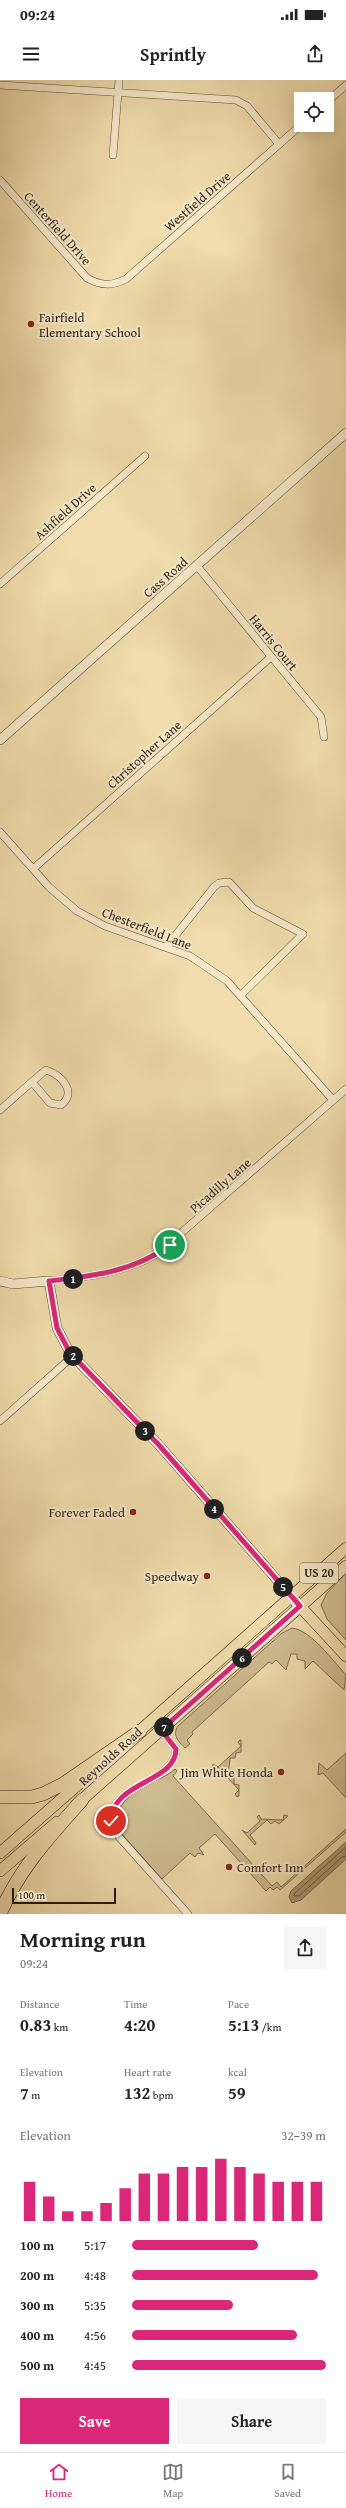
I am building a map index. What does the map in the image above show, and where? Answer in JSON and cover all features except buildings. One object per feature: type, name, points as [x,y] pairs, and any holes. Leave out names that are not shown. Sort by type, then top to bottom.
[{"type":"highway","points":[[0,1797],[32,1797],[44,1794],[63,1784],[140,1731]]},
{"type":"highway","points":[[0,1914],[16,1880],[30,1860],[82,1800]]},
{"type":"main road","name":"Reynolds Road","points":[[0,1853],[346,1548]]},
{"type":"main road","name":"Reynolds Road","points":[[0,1871],[346,1566]]},
{"type":"main road","points":[[292,1597],[346,1656]]},
{"type":"street","points":[[114,154],[118,80]]},
{"type":"street","points":[[0,85],[236,100],[247,106],[280,144]]},
{"type":"street","points":[[334,96],[346,85]]},
{"type":"street","name":"Westfield Drive","points":[[103,285],[118,283],[126,279],[294,131]]},
{"type":"street","name":"Centerfield Drive","points":[[0,180],[87,278],[103,285]]},
{"type":"street","name":"Cass Road","points":[[0,740],[346,434]]},
{"type":"street","name":"Ashfield Drive","points":[[0,584],[145,456]]},
{"type":"street","name":"Harris Court","points":[[197,566],[321,717],[324,737]]},
{"type":"street","name":"Christopher Lane","points":[[33,869],[271,657]]},
{"type":"street","name":"Chesterfield Lane","points":[[0,832],[61,899],[92,920],[167,946],[203,964],[227,981],[333,1100]]},
{"type":"street","points":[[167,946],[214,887],[220,883],[229,882],[253,908],[303,934],[240,996]]},
{"type":"street","points":[[0,1110],[32,1082],[46,1070],[54,1073],[66,1084],[69,1092],[66,1101],[61,1105],[50,1103],[32,1082]]},
{"type":"street","name":"Picadilly Lane","points":[[49,1281],[104,1275],[127,1268],[157,1254],[346,1089]]},
{"type":"street","points":[[0,1281],[13,1284],[49,1281],[57,1328],[73,1356],[158,1444],[292,1597]]},
{"type":"street","points":[[0,1421],[73,1356]]},
{"type":"street","points":[[161,1730],[176,1749],[174,1761],[161,1774],[141,1782],[118,1802],[111,1814],[111,1821],[119,1837],[188,1914]]},
{"type":"shaded area","points":[[346,1573],[346,1640],[327,1619],[321,1605],[327,1593]]},
{"type":"shaded area","points":[[292,1628],[307,1634],[314,1640],[346,1675],[344,1690],[313,1661],[305,1669],[305,1661],[297,1659],[297,1654],[291,1654],[286,1670],[276,1660],[272,1664],[269,1662],[192,1732],[193,1734],[187,1740],[190,1744],[185,1748],[178,1740],[176,1735],[176,1729],[178,1726],[282,1633]]},
{"type":"shaded area","points":[[241,1746],[241,1752],[236,1753],[235,1758],[230,1758],[228,1778],[218,1767]]},
{"type":"shaded area","points":[[346,1753],[346,1798],[323,1773],[318,1775],[319,1763],[327,1770]]},
{"type":"shaded area","points":[[213,1764],[218,1767],[214,1770],[212,1768]]},
{"type":"shaded area","points":[[175,1769],[177,1771],[173,1776],[272,1886],[277,1882],[281,1887],[346,1829],[346,1832],[280,1890],[277,1887],[273,1890],[270,1887],[266,1891],[215,1834],[199,1848],[204,1855],[198,1853],[195,1857],[190,1853],[162,1879],[120,1832],[115,1818],[123,1803],[132,1794],[142,1786],[165,1776]]},
{"type":"shaded area","points":[[228,1778],[234,1778],[234,1784],[239,1785],[239,1790]]},
{"type":"shaded area","points":[[239,1790],[239,1796],[237,1797],[235,1794]]},
{"type":"shaded area","points":[[259,1815],[261,1819],[283,1820],[284,1815],[288,1816],[279,1824],[275,1821],[271,1824],[267,1820],[250,1835],[256,1843],[255,1845],[242,1830],[247,1833],[260,1821],[257,1817]]},
{"type":"water","points":[[346,1842],[346,1859],[301,1900],[292,1903],[289,1897],[291,1891]]},
{"type":"place","name":"Fairfield Elementary School","points":[[31,324]]},
{"type":"place","name":"Forever Faded","points":[[133,1512]]},
{"type":"place","name":"Speedway","points":[[207,1576]]},
{"type":"place","name":"Jim White Honda","points":[[281,1772]]},
{"type":"place","name":"Comfort Inn","points":[[229,1867]]},
{"type":"route","points":[[111,1821],[111,1814],[118,1802],[141,1782],[161,1774],[174,1761],[176,1749],[161,1730],[300,1606],[158,1444],[70,1353],[61,1339],[57,1328],[49,1281],[104,1275],[147,1260],[170,1245]]}]
